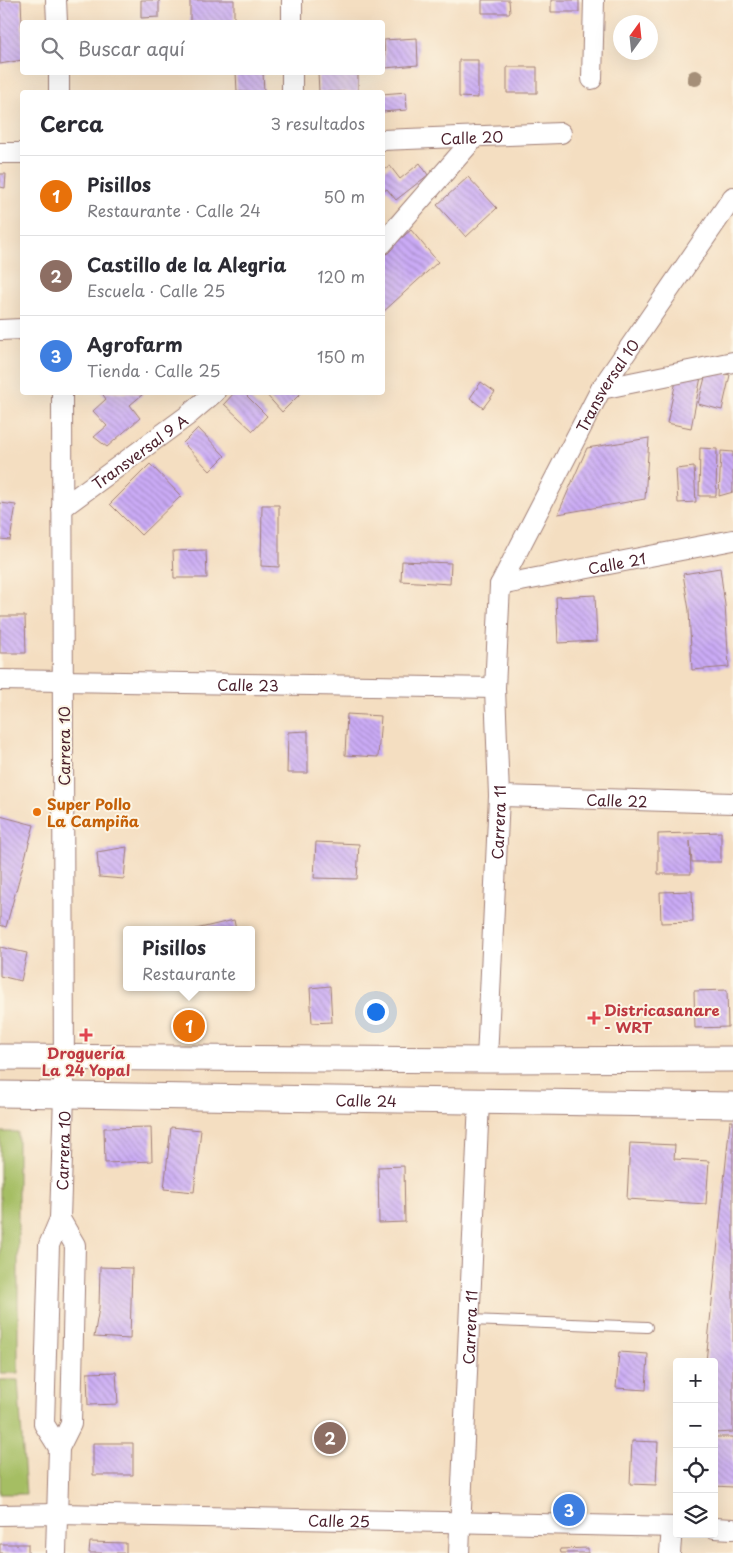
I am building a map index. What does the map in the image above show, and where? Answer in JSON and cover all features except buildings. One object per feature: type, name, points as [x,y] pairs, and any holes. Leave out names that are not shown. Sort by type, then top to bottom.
[{"type":"street","points":[[56,0],[57,20]]},
{"type":"street","points":[[292,0],[292,20]]},
{"type":"street","points":[[592,78],[594,0]]},
{"type":"street","points":[[59,75],[59,90]]},
{"type":"street","points":[[292,75],[292,90]]},
{"type":"street","name":"Calle 20","points":[[385,140],[561,133]]},
{"type":"street","points":[[385,241],[476,136]]},
{"type":"street","points":[[0,153],[20,152]]},
{"type":"street","name":"Transversal 10","points":[[500,585],[601,390],[733,197]]},
{"type":"street","points":[[0,330],[20,329]]},
{"type":"street","points":[[601,390],[733,362]]},
{"type":"street","name":"Carrera 10","points":[[60,1448],[44,1424],[49,1245],[60,1219],[64,1095],[62,395]]},
{"type":"street","points":[[187,395],[187,416]]},
{"type":"street","name":"Transversal 9 A","points":[[62,508],[187,416],[212,395]]},
{"type":"street","name":"Calle 21","points":[[500,585],[733,540]]},
{"type":"street","name":"Carrera 11","points":[[487,1060],[500,796],[494,688],[500,585]]},
{"type":"street","name":"Calle 23","points":[[0,680],[494,688]]},
{"type":"street","name":"Calle 22","points":[[500,796],[733,802]]},
{"type":"street","points":[[0,1056],[487,1060],[733,1059]]},
{"type":"street","name":"Calle 24","points":[[0,1094],[733,1105]]},
{"type":"street","name":"Carrera 11","points":[[460,1553],[479,1101]]},
{"type":"street","points":[[56,1553],[60,1448],[71,1424],[75,1245],[60,1219]]},
{"type":"street","name":"Calle 25","points":[[0,1515],[58,1514],[673,1527]]},
{"type":"street","points":[[718,1528],[733,1529]]},
{"type":"street","points":[[670,1553],[673,1537]]},
{"type":"lane","points":[[470,1320],[647,1326]]},
{"type":"green space","points":[[0,1132],[18,1132],[18,1373],[0,1373]]},
{"type":"green space","points":[[0,1380],[18,1380],[26,1494],[0,1494]]},
{"type":"place","name":"Super Pollo La Campiña","points":[[37,812]]},
{"type":"place","name":"Districasanare - WRT","points":[[594,1018]]},
{"type":"place","name":"Pisillos","points":[[189,1026]]},
{"type":"place","name":"Droguería La 24 Yopal","points":[[86,1035]]},
{"type":"place","name":"Castillo de la Alegria","points":[[330,1438]]},
{"type":"place","name":"Agrofarm","points":[[569,1510]]}]
